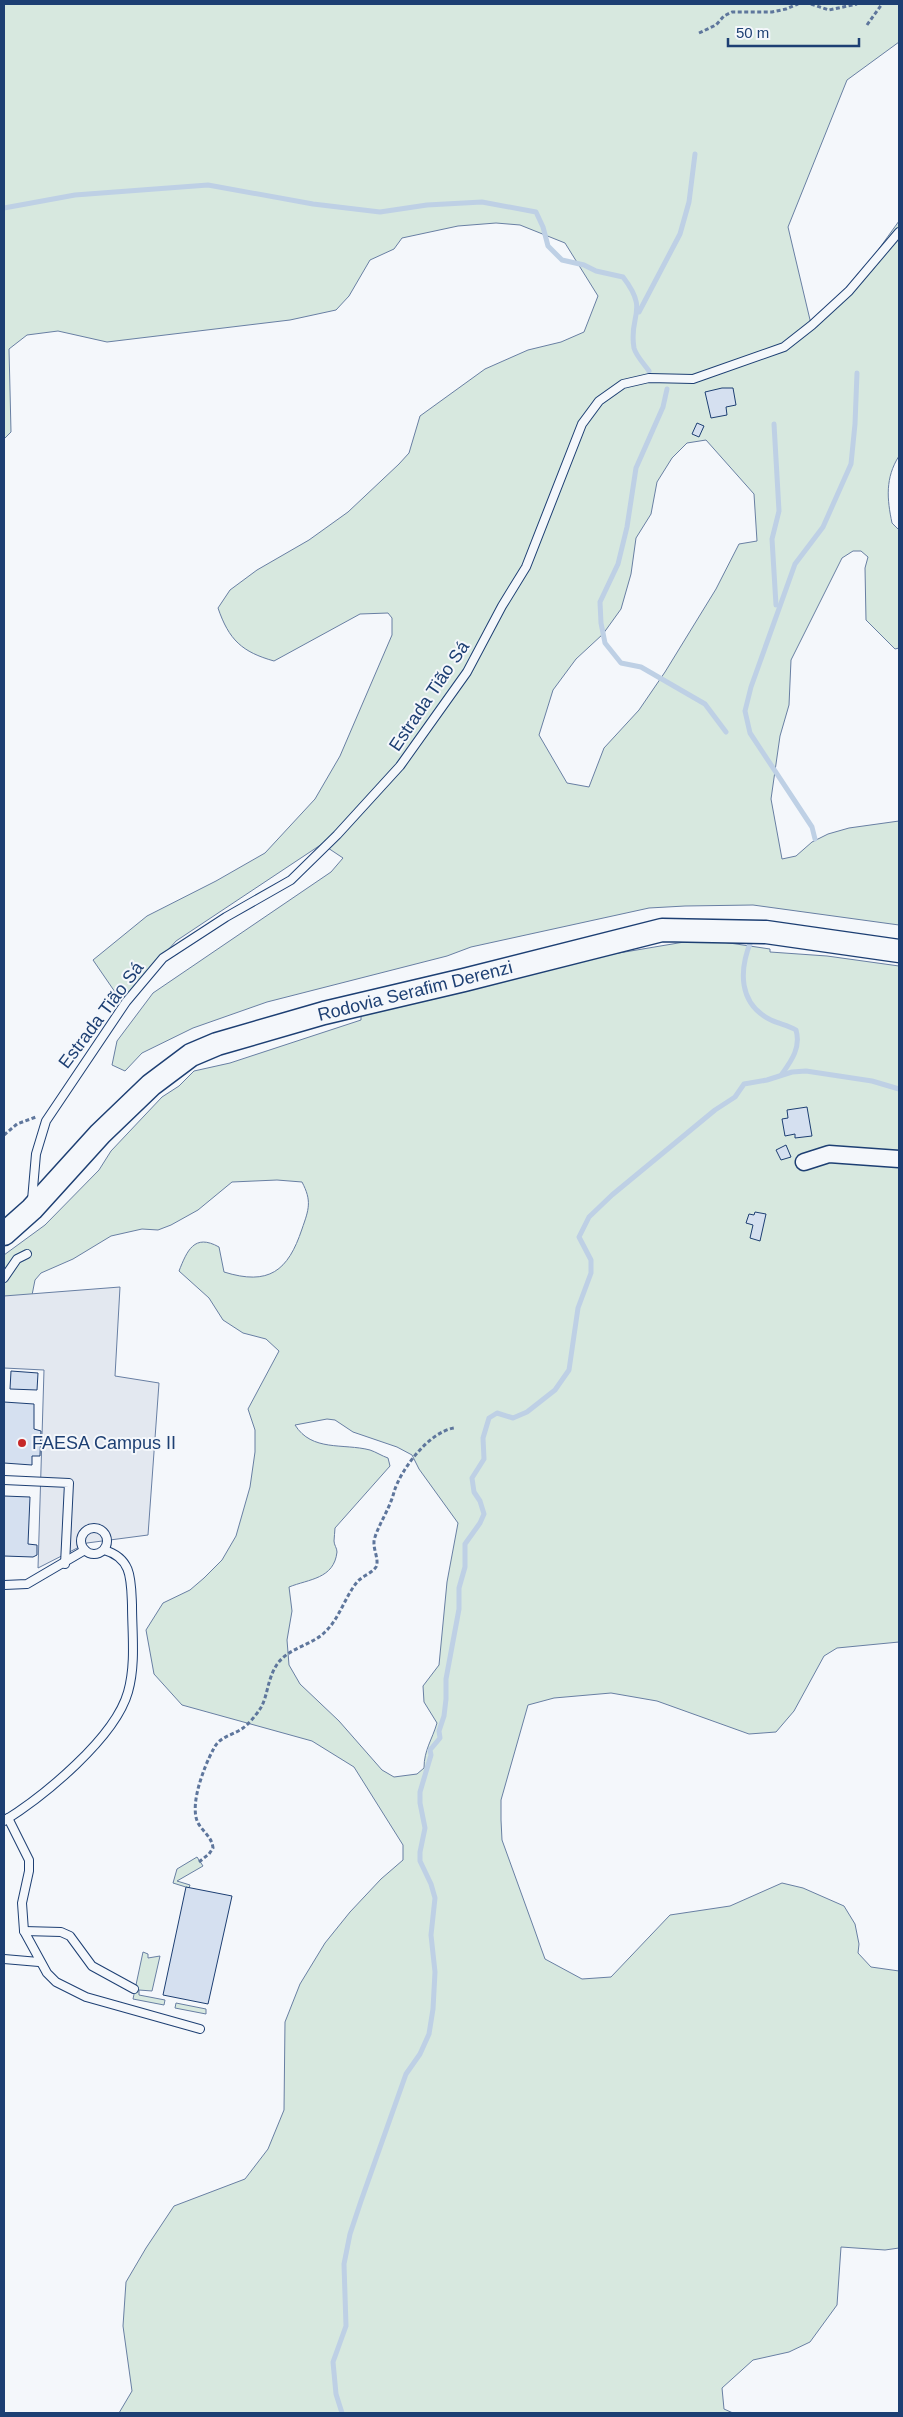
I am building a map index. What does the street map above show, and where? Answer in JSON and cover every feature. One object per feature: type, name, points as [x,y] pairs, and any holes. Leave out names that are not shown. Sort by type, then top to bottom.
[{"type":"main road","name":"Rodovia Serafim Derenzi","points":[[4,1234],[32,1209],[100,1134],[150,1085],[192,1055],[217,1044],[324,1013],[662,930],[766,932],[899,951]]},
{"type":"street","points":[[804,1162],[829,1154],[899,1160]]},
{"type":"lane","name":"Estrada Tião Sá","points":[[32,1209],[36,1154],[46,1121],[126,1002],[163,958],[226,917],[291,880],[337,835],[400,766],[467,672],[502,606],[526,567],[582,424],[599,401],[624,384],[649,378],[693,379],[784,347],[812,325],[849,291],[899,232]]},
{"type":"lane","points":[[4,1278],[17,1259],[27,1254]]},
{"type":"lane","points":[[4,1480],[69,1482],[65,1564]]},
{"type":"lane","points":[[93,1528],[100,1529],[105,1533],[107,1545],[104,1550],[95,1554],[85,1550],[82,1540],[83,1534],[93,1528]]},
{"type":"lane","points":[[4,1585],[27,1584],[65,1564],[85,1550]]},
{"type":"lane","points":[[104,1550],[123,1558],[127,1566],[130,1583],[133,1661],[128,1692],[115,1721],[93,1748],[6,1820],[29,1860],[29,1871],[22,1903],[24,1930],[39,1962],[56,1982],[86,1997],[200,2029]]},
{"type":"lane","points":[[24,1930],[61,1932],[70,1936],[92,1966],[134,1989]]},
{"type":"lane","points":[[4,1959],[39,1962]]},
{"type":"path","points":[[699,34],[716,25],[724,16],[732,12],[772,12],[798,4]]},
{"type":"path","points":[[811,4],[829,10],[857,4]]},
{"type":"path","points":[[867,25],[882,4]]},
{"type":"path","points":[[4,1135],[24,1120],[37,1117],[46,1121]]},
{"type":"path","points":[[200,1862],[213,1848],[209,1836],[199,1824],[195,1811],[197,1794],[213,1750],[221,1739],[246,1726],[260,1709],[269,1680],[283,1657],[321,1636],[335,1619],[359,1581],[375,1569],[377,1563],[373,1550],[374,1538],[402,1473],[410,1461],[435,1436],[446,1429],[454,1428]]},
{"type":"shaded area","points":[[4,4],[899,4],[899,42],[847,80],[788,227],[811,324],[845,296],[899,221],[899,456],[891,472],[888,497],[892,523],[899,530],[899,648],[895,649],[866,620],[865,568],[868,557],[861,551],[853,551],[842,558],[791,660],[789,705],[780,736],[771,799],[782,859],[796,856],[812,842],[828,834],[849,828],[899,821],[899,925],[753,905],[649,908],[471,947],[447,956],[267,1002],[193,1028],[142,1053],[125,1071],[112,1065],[117,1041],[153,993],[331,872],[343,858],[322,844],[176,941],[119,1005],[115,992],[93,960],[147,916],[216,881],[265,853],[315,799],[340,756],[392,635],[392,618],[388,613],[360,614],[274,661],[245,649],[238,643],[227,629],[218,608],[230,590],[257,570],[309,540],[348,512],[399,464],[409,453],[420,416],[485,369],[528,350],[561,342],[584,332],[598,296],[565,243],[520,225],[496,223],[458,226],[402,238],[394,249],[370,260],[349,296],[336,310],[290,320],[107,342],[58,331],[27,335],[9,349],[11,432],[4,439]],"holes":[[[706,440],[754,494],[757,541],[739,544],[716,589],[665,672],[639,710],[604,748],[589,787],[567,783],[539,735],[553,690],[576,659],[603,634],[621,609],[631,574],[636,538],[651,514],[657,482],[672,458],[687,443]]]},
{"type":"shaded area","points":[[702,939],[770,949],[770,952],[827,956],[899,966],[899,1642],[837,1648],[824,1656],[794,1711],[776,1732],[749,1734],[657,1701],[611,1693],[554,1698],[528,1705],[501,1800],[502,1840],[545,1959],[582,1979],[611,1977],[670,1915],[730,1906],[782,1883],[803,1888],[844,1906],[855,1924],[859,1944],[858,1953],[871,1967],[899,1971],[899,2248],[885,2250],[841,2247],[837,2305],[810,2342],[789,2352],[753,2360],[722,2388],[724,2409],[733,2413],[119,2413],[132,2391],[123,2326],[126,2282],[174,2206],[245,2179],[268,2149],[284,2110],[285,2022],[300,1984],[325,1943],[350,1912],[381,1879],[403,1860],[403,1845],[354,1767],[312,1741],[182,1705],[154,1674],[146,1630],[163,1603],[190,1590],[222,1560],[236,1536],[250,1487],[255,1452],[255,1430],[248,1409],[279,1351],[266,1339],[243,1333],[223,1320],[209,1298],[179,1271],[185,1257],[193,1246],[203,1242],[219,1247],[224,1272],[253,1277],[265,1276],[275,1272],[290,1255],[306,1216],[308,1200],[302,1182],[277,1180],[232,1182],[198,1210],[171,1225],[158,1230],[142,1229],[111,1236],[73,1259],[41,1273],[35,1280],[32,1295],[4,1298],[4,1255],[45,1225],[99,1170],[111,1151],[162,1097],[179,1086],[194,1071],[230,1063],[361,1020],[361,1014],[607,955]],"holes":[[[327,1419],[335,1420],[353,1432],[397,1447],[412,1455],[419,1469],[458,1523],[447,1582],[439,1665],[423,1686],[424,1702],[437,1723],[427,1750],[424,1768],[417,1774],[394,1777],[382,1770],[339,1721],[300,1684],[289,1665],[287,1640],[292,1611],[289,1587],[319,1577],[331,1568],[337,1552],[334,1541],[335,1528],[390,1466],[388,1458],[370,1450],[319,1443],[302,1434],[295,1425]]]},
{"type":"shaded area","points":[[120,1287],[115,1376],[159,1383],[148,1535],[87,1543],[38,1568],[44,1370],[4,1368],[4,1296]]},
{"type":"shaded area","points":[[197,1857],[203,1866],[177,1881],[190,1885],[189,1888],[173,1883],[177,1869]]},
{"type":"shaded area","points":[[143,1952],[148,1954],[148,1958],[160,1956],[152,1991],[139,1990],[139,1995],[165,2000],[164,2005],[133,1999]]},
{"type":"shaded area","points":[[176,2003],[206,2009],[206,2014],[175,2008]]},
{"type":"building","points":[[722,388],[733,388],[736,405],[726,407],[727,415],[711,418],[705,392]]},
{"type":"building","points":[[697,423],[704,426],[699,437],[692,434]]},
{"type":"building","points":[[807,1107],[812,1136],[795,1138],[795,1134],[785,1136],[782,1119],[788,1118],[787,1110]]},
{"type":"building","points":[[786,1145],[791,1157],[781,1160],[776,1150]]},
{"type":"building","points":[[755,1212],[766,1214],[760,1241],[750,1238],[753,1225],[746,1223],[749,1214],[754,1215]]},
{"type":"building","points":[[11,1371],[38,1373],[37,1390],[10,1389]]},
{"type":"building","name":"FAESA Campus II","points":[[4,1402],[34,1404],[34,1429],[41,1431],[40,1456],[32,1456],[32,1465],[4,1463]]},
{"type":"building","name":"FAESA Campus II","points":[[4,1496],[30,1497],[28,1544],[37,1545],[37,1555],[33,1557],[4,1556]]},
{"type":"building","points":[[186,1887],[232,1896],[208,2004],[163,1995]]},
{"type":"waterway","points":[[639,312],[680,234],[689,202],[695,154]]},
{"type":"waterway","points":[[4,208],[75,195],[208,185],[313,204],[380,212],[427,205],[482,202],[536,212],[543,227],[548,246],[562,260],[623,277],[631,289],[637,306],[633,337],[634,348],[649,371]]},
{"type":"waterway","points":[[815,839],[812,827],[750,733],[745,711],[751,687],[795,564],[823,527],[851,464],[857,373]]},
{"type":"waterway","points":[[667,389],[663,407],[636,468],[627,527],[618,564],[600,602],[601,623],[605,643],[621,663],[641,667],[705,704],[726,732]]},
{"type":"waterway","points":[[774,424],[779,511],[772,539],[776,605]]},
{"type":"waterway","points":[[751,941],[744,963],[743,975],[747,996],[760,1013],[771,1020],[796,1030],[796,1048],[782,1074]]},
{"type":"waterway","points":[[342,2413],[336,2394],[333,2362],[346,2326],[344,2264],[350,2234],[406,2074],[420,2054],[429,2034],[433,2009],[435,1972],[431,1935],[435,1898],[431,1884],[420,1861],[425,1828],[420,1803],[420,1792],[431,1755],[430,1750],[440,1738],[439,1731],[444,1716],[446,1679],[459,1609],[459,1588],[465,1567],[465,1544],[484,1514],[480,1501],[474,1492],[472,1478],[484,1459],[483,1438],[489,1418],[497,1413],[513,1418],[527,1412],[555,1390],[569,1370],[578,1308],[591,1273],[591,1260],[579,1237],[589,1217],[612,1195],[715,1110],[735,1097],[744,1084],[767,1080],[792,1072],[806,1071],[872,1081],[899,1089]]},
{"type":"place","name":"FAESA Campus II","points":[[22,1443]]}]
